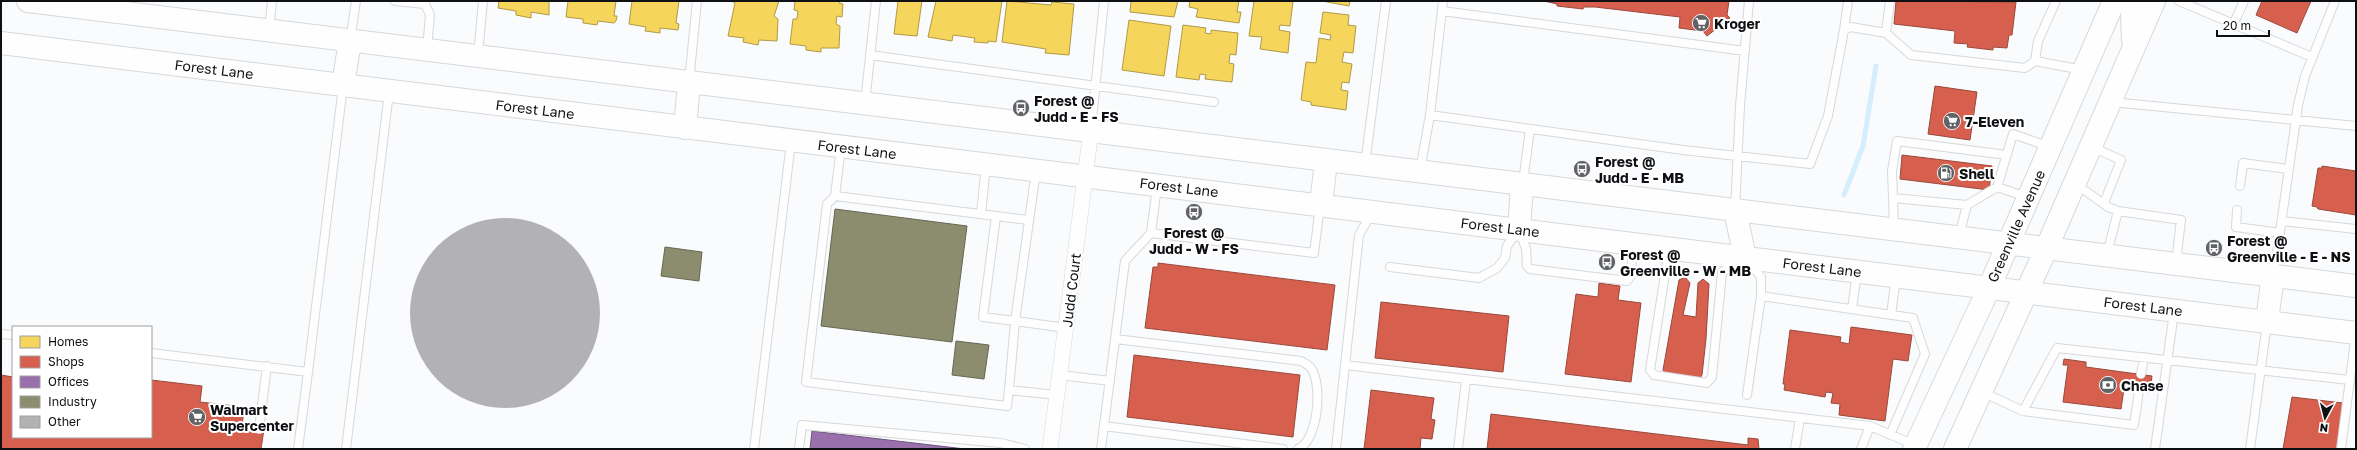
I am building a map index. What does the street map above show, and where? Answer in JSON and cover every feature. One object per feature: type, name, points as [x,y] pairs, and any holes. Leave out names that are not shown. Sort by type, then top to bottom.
[{"type":"main road","points":[[28,1],[122,7],[268,31],[350,41],[428,40],[478,56],[2356,286]]},
{"type":"main road","name":"Greenville Avenue","points":[[1915,447],[2051,147],[2114,1]]},
{"type":"main road","points":[[2134,47],[2132,15],[2136,1]]},
{"type":"main road","points":[[1960,448],[1982,392],[2075,184],[2154,1]]},
{"type":"main road","points":[[343,85],[350,41]]},
{"type":"main road","name":"Forest Lane","points":[[1,43],[2356,332]]},
{"type":"main road","points":[[685,128],[689,82]]},
{"type":"main road","points":[[1320,205],[1326,161]]},
{"type":"main road","points":[[1519,230],[1522,185]]},
{"type":"main road","points":[[1735,211],[1745,257]]},
{"type":"main road","points":[[2267,321],[2274,275]]},
{"type":"street","name":"Judd Court","points":[[1050,449],[1091,131]]},
{"type":"lane","points":[[268,31],[272,1]]},
{"type":"lane","points":[[350,41],[356,1]]},
{"type":"lane","points":[[395,1],[425,4],[430,15],[428,40]]},
{"type":"lane","points":[[478,56],[483,1]]},
{"type":"lane","points":[[689,82],[697,1]]},
{"type":"lane","points":[[864,104],[876,1]]},
{"type":"lane","points":[[1091,131],[1104,1]]},
{"type":"lane","points":[[1364,165],[1386,1]]},
{"type":"lane","points":[[1420,172],[1430,115],[1443,1]]},
{"type":"lane","points":[[1735,211],[1749,1]]},
{"type":"lane","points":[[1430,115],[1683,150],[1810,164],[1828,116],[1848,1]]},
{"type":"lane","points":[[1886,33],[1890,1]]},
{"type":"lane","points":[[1844,30],[1851,27],[1886,33],[1911,55],[2025,68],[2034,61],[2038,40],[2056,1]]},
{"type":"lane","points":[[2179,1],[2312,57]]},
{"type":"lane","points":[[2233,25],[2244,1]]},
{"type":"lane","points":[[2274,275],[2295,119],[2304,76],[2336,1]]},
{"type":"lane","points":[[1442,11],[1745,50]]},
{"type":"lane","points":[[870,55],[1095,84],[1214,102]]},
{"type":"lane","points":[[2034,61],[2084,70]]},
{"type":"lane","points":[[298,449],[343,85]]},
{"type":"lane","points":[[346,449],[389,90]]},
{"type":"lane","points":[[2110,102],[2356,126]]},
{"type":"lane","points":[[1522,185],[1530,129]]},
{"type":"lane","points":[[1893,198],[1967,205],[1997,187],[2013,134],[2051,147]]},
{"type":"lane","points":[[754,449],[791,141]]},
{"type":"lane","points":[[1894,230],[1892,171],[1897,141],[2007,155]]},
{"type":"lane","points":[[2091,146],[2121,160],[2104,203]]},
{"type":"lane","points":[[842,147],[835,196],[827,204],[806,382],[1007,406],[1015,321],[1036,170]]},
{"type":"lane","points":[[2240,186],[2244,163],[2288,169]]},
{"type":"lane","points":[[981,214],[986,164]]},
{"type":"lane","points":[[2075,184],[2118,211],[2181,220],[2176,263]]},
{"type":"lane","points":[[1101,449],[1125,261],[1151,234],[1158,185]]},
{"type":"lane","points":[[1997,187],[2028,197]]},
{"type":"lane","points":[[835,196],[1029,220]]},
{"type":"lane","points":[[1151,234],[1314,253],[1320,205]]},
{"type":"lane","points":[[1959,237],[1967,205]]},
{"type":"lane","points":[[2238,210],[2236,227],[2280,233]]},
{"type":"lane","points":[[1336,449],[1359,235],[1372,211]]},
{"type":"lane","points":[[2107,255],[2118,211]]},
{"type":"lane","points":[[996,216],[983,317],[1066,328]]},
{"type":"lane","points":[[2282,221],[2356,229]]},
{"type":"lane","points":[[1390,267],[1479,278],[1497,268],[1504,258],[1507,246],[1519,230]]},
{"type":"lane","points":[[1519,230],[1526,248],[1527,266],[1530,269],[1627,281],[1630,277],[1634,243]]},
{"type":"lane","points":[[1669,248],[1650,370],[1654,375],[1707,383],[1712,377],[1722,272],[1745,257],[1760,277],[1761,296],[1747,394]]},
{"type":"lane","points":[[1852,309],[1857,271]]},
{"type":"lane","points":[[1891,315],[1896,276]]},
{"type":"lane","points":[[1761,296],[1913,318],[1925,354],[1890,435]]},
{"type":"lane","points":[[2155,449],[2175,310]]},
{"type":"lane","points":[[2250,449],[2267,321]]},
{"type":"lane","points":[[2341,449],[2356,332]]},
{"type":"lane","points":[[1,334],[12,335]]},
{"type":"lane","points":[[1115,338],[1301,361],[1311,367],[1316,380],[1318,398],[1312,434],[1303,447],[1298,449]]},
{"type":"lane","points":[[2023,411],[2057,348],[2350,380]]},
{"type":"lane","points":[[152,353],[308,372]]},
{"type":"lane","points":[[2141,374],[2144,357]]},
{"type":"lane","points":[[1345,365],[1870,426],[1915,447]]},
{"type":"lane","points":[[259,429],[267,366]]},
{"type":"lane","points":[[1060,375],[1110,381]]},
{"type":"lane","points":[[1458,449],[1466,380]]},
{"type":"lane","points":[[1009,390],[1057,395]]},
{"type":"lane","points":[[1982,392],[2023,411],[2134,425],[2139,391]]},
{"type":"lane","points":[[1795,449],[1800,418]]},
{"type":"lane","points":[[799,449],[802,425],[1025,449]]},
{"type":"lane","points":[[1104,426],[1283,449]]},
{"type":"lane","points":[[1861,449],[1870,426]]},
{"type":"building: Homes","points":[[499,1],[549,1],[549,15],[531,12],[531,18],[516,15],[516,11],[498,8]]},
{"type":"building: Homes","points":[[568,1],[616,1],[614,16],[617,16],[616,21],[614,23],[598,21],[597,25],[583,23],[583,19],[566,17]]},
{"type":"building: Homes","points":[[632,1],[679,1],[676,23],[679,24],[678,30],[660,28],[660,33],[645,31],[646,27],[629,24]]},
{"type":"building: Homes","points":[[731,1],[779,1],[774,16],[778,19],[777,41],[759,40],[758,45],[743,42],[744,38],[728,36],[735,3]]},
{"type":"building: Homes","points":[[795,1],[840,1],[839,3],[843,4],[842,17],[837,16],[836,24],[840,26],[839,48],[821,48],[821,52],[806,50],[806,46],[790,44],[793,19],[797,19],[798,11],[794,10]]},
{"type":"building: Homes","points":[[898,1],[922,1],[917,36],[894,34]]},
{"type":"building: Homes","points":[[936,1],[1002,1],[996,42],[974,42],[975,38],[953,35],[952,41],[928,37]]},
{"type":"building: Homes","points":[[1007,1],[1051,5],[1052,2],[1074,4],[1069,55],[1045,53],[1046,49],[1002,42]]},
{"type":"building: Homes","points":[[1131,1],[1178,1],[1174,17],[1130,12]]},
{"type":"building: Homes","points":[[1190,1],[1239,1],[1237,12],[1241,12],[1239,23],[1196,17],[1198,9],[1189,7]]},
{"type":"building: Homes","points":[[1254,1],[1293,1],[1290,26],[1280,25],[1279,30],[1290,32],[1288,53],[1260,49],[1262,37],[1249,36]]},
{"type":"building: Homes","points":[[1322,1],[1350,1],[1349,6]]},
{"type":"building: Homes","points":[[1323,12],[1349,15],[1348,25],[1356,26],[1353,53],[1344,52],[1342,62],[1352,64],[1349,83],[1342,82],[1341,90],[1348,91],[1346,110],[1311,105],[1311,102],[1301,100],[1306,62],[1316,63],[1319,38],[1330,40],[1331,35],[1320,33]]},
{"type":"building: Homes","points":[[1129,20],[1171,26],[1164,76],[1122,70]]},
{"type":"building: Homes","points":[[1183,25],[1206,28],[1205,33],[1211,34],[1211,30],[1238,33],[1236,55],[1230,54],[1229,63],[1234,64],[1232,82],[1205,79],[1206,75],[1200,74],[1199,80],[1176,77]]},
{"type":"building: Shops","name":"Kroger","points":[[1544,1],[1729,1],[1727,15],[1730,18],[1707,36],[1703,31],[1679,28],[1680,17],[1595,7],[1584,7],[1583,9],[1557,6],[1557,4]]},
{"type":"building: Shops","points":[[1896,1],[2016,2],[2012,35],[2009,35],[2007,48],[1993,47],[1993,50],[1967,47],[1968,44],[1954,43],[1955,31],[1894,24]]},
{"type":"building: Shops","points":[[2262,1],[2311,1],[2297,33],[2256,15]]},
{"type":"building: Shops","name":"7-Eleven","points":[[1935,86],[1977,92],[1970,140],[1928,134]]},
{"type":"building: Shops","name":"Shell","points":[[1902,155],[1992,166],[1989,190],[1900,179]]},
{"type":"building: Shops","points":[[2322,166],[2356,171],[2356,215],[2318,209],[2317,207],[2312,206],[2318,168],[2322,168]]},
{"type":"building: Shops","points":[[1158,263],[1335,285],[1327,350],[1145,328],[1153,267],[1158,267]]},
{"type":"building: Shops","points":[[1685,277],[1690,283],[1683,315],[1696,317],[1698,283],[1703,279],[1709,284],[1706,339],[1702,375],[1700,378],[1665,373],[1663,370],[1679,280]]},
{"type":"building: Shops","points":[[1599,283],[1620,286],[1618,300],[1641,303],[1631,382],[1565,374],[1576,294],[1598,297]]},
{"type":"building: Shops","points":[[1381,302],[1509,316],[1503,372],[1375,358]]},
{"type":"building: Shops","points":[[1851,327],[1912,335],[1908,361],[1893,359],[1885,421],[1839,415],[1840,404],[1831,403],[1833,393],[1826,392],[1825,397],[1784,390],[1785,384],[1783,384],[1790,330],[1841,337],[1840,342],[1849,344]]},
{"type":"building: Shops","points":[[1134,355],[1300,375],[1293,437],[1127,417]]},
{"type":"building: Shops","name":"Chase","points":[[2064,359],[2086,362],[2086,367],[2152,376],[2150,392],[2124,389],[2121,409],[2063,402],[2068,365],[2063,365]]},
{"type":"building: Shops","name":"Walmart Supercenter","points":[[1,375],[12,377],[12,438],[152,438],[152,380],[202,386],[200,402],[244,407],[242,427],[264,429],[261,449],[1,449]]},
{"type":"building: Shops","points":[[1371,390],[1434,398],[1431,419],[1435,420],[1432,439],[1421,438],[1420,449],[1364,449]]},
{"type":"building: Shops","points":[[2292,397],[2343,403],[2337,449],[2283,449]]},
{"type":"building: Shops","points":[[1491,414],[1748,445],[1748,438],[1758,439],[1759,449],[1487,449]]},
{"type":"building: Offices","points":[[812,431],[965,449],[810,449]]},
{"type":"building: Industry","points":[[835,209],[967,226],[952,342],[821,326]]},
{"type":"building: Industry","points":[[665,247],[702,252],[699,281],[661,276]]},
{"type":"building: Industry","points":[[956,341],[989,345],[984,379],[952,375]]},
{"type":"building: Other","points":[[505,218],[532,222],[558,234],[572,246],[584,260],[596,286],[600,313],[596,340],[584,366],[572,380],[558,392],[532,404],[505,408],[478,404],[452,392],[438,380],[426,366],[414,340],[410,313],[414,286],[426,260],[438,246],[452,234],[478,222]]},
{"type":"waterway","points":[[1844,195],[1863,146],[1876,66]]},
{"type":"place","name":"Kroger","points":[[1701,23]]},
{"type":"place","name":"Forest @ Judd - E - FS","points":[[1021,108]]},
{"type":"place","name":"7-Eleven","points":[[1952,121]]},
{"type":"place","name":"Forest @ Judd - E - MB","points":[[1582,169]]},
{"type":"place","name":"Shell","points":[[1946,173]]},
{"type":"place","name":"Forest @ Judd - W - FS","points":[[1194,212]]},
{"type":"place","name":"Forest @ Greenville - E - NS","points":[[2214,248]]},
{"type":"place","name":"Forest @ Greenville - W - MB","points":[[1607,262]]},
{"type":"place","name":"Chase","points":[[2108,385]]},
{"type":"place","name":"Walmart Supercenter","points":[[197,417]]}]
